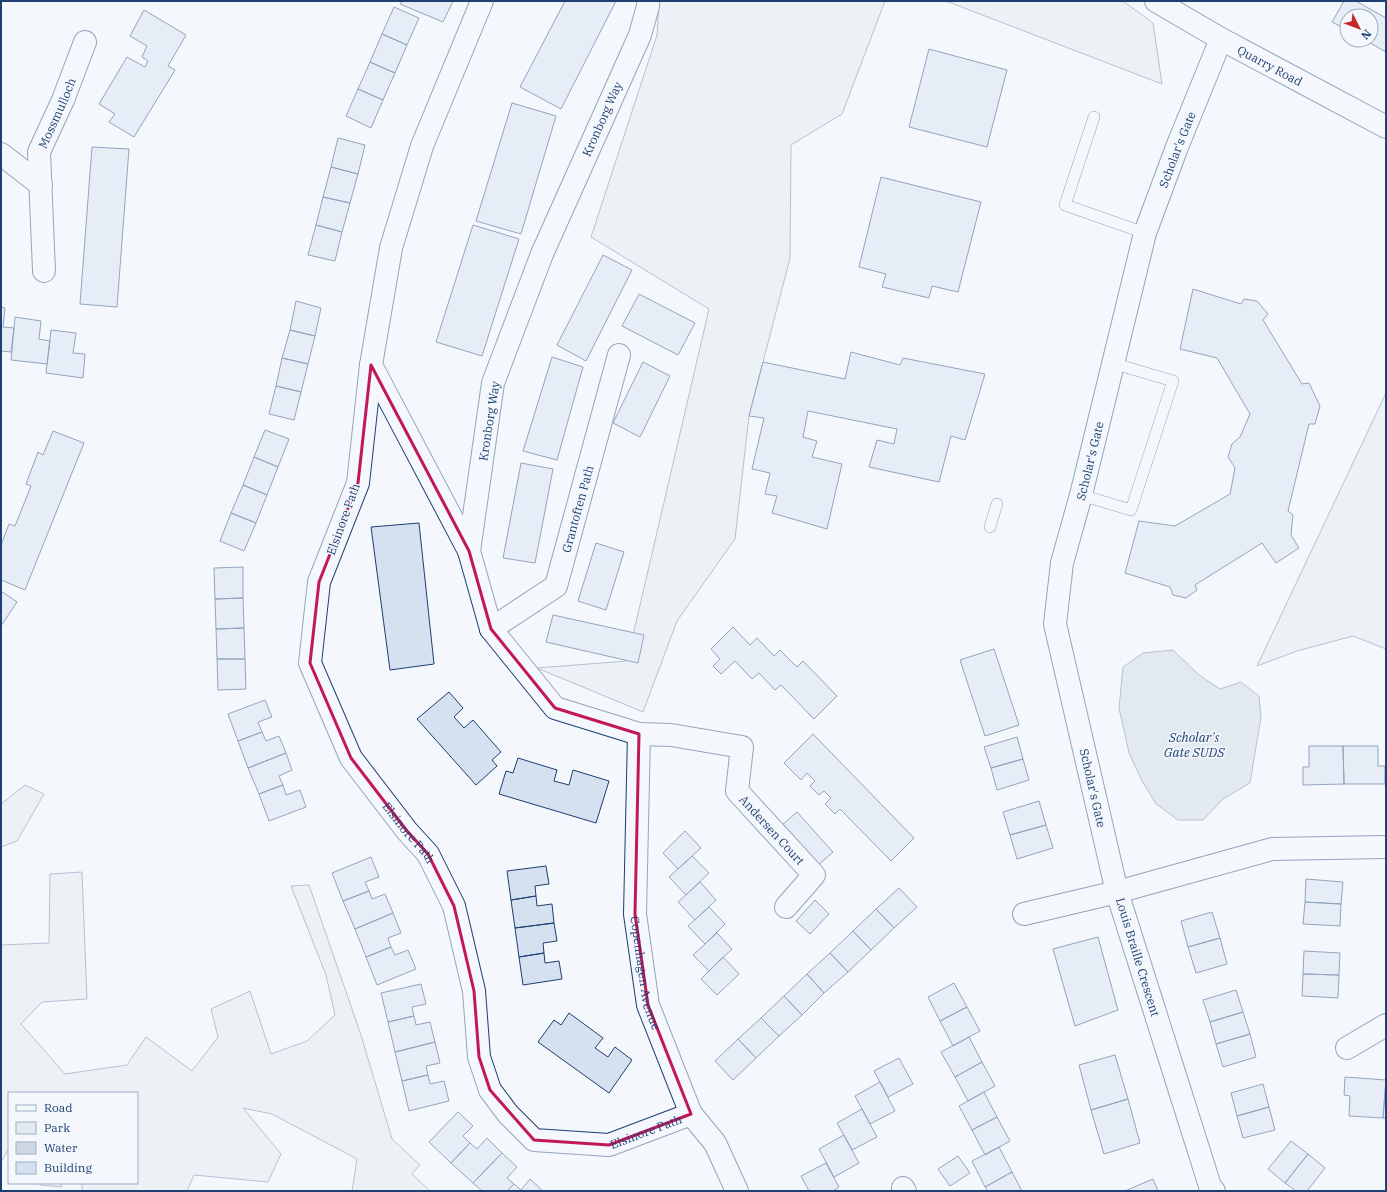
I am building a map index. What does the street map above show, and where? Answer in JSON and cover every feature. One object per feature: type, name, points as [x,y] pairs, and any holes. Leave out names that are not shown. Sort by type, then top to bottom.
[{"type":"street","points":[[469,550],[371,365],[390,248],[422,146],[482,1]]},
{"type":"street","name":"Kronborg Way","points":[[639,734],[555,708],[491,630],[469,550],[493,383],[542,254],[640,35],[648,1]]},
{"type":"street","name":"Quarry Road","points":[[1156,1],[1221,39],[1386,127]]},
{"type":"street","name":"Scholar's Gate","points":[[1117,892],[1055,624],[1062,562],[1081,495],[1112,363],[1145,233],[1177,147],[1221,39]]},
{"type":"street","name":"Mossmulloch","points":[[44,271],[39,152],[63,100],[85,42]]},
{"type":"street","points":[[1,154],[41,185]]},
{"type":"street","name":"Grantoften Path","points":[[491,630],[556,586],[619,355]]},
{"type":"street","name":"Elsinore Path","points":[[371,365],[358,483],[319,582],[310,663],[350,758],[407,831],[428,854],[454,906],[474,991],[479,1058],[490,1090],[508,1114],[534,1140],[609,1145],[691,1114]]},
{"type":"street","name":"Copenhagen Avenue","points":[[639,734],[635,914],[648,1005],[691,1114],[715,1143],[737,1191]]},
{"type":"street","name":"Andersen Court","points":[[639,734],[671,735],[742,747],[737,791],[814,875],[786,907]]},
{"type":"street","name":"Louis Braille Crescent","points":[[1214,1191],[1210,1186],[1117,892],[1272,849],[1386,847]]},
{"type":"street","points":[[1024,914],[1117,892]]},
{"type":"street","points":[[1347,1048],[1386,1025]]},
{"type":"lane","points":[[1094,117],[1064,205],[1145,233]]},
{"type":"lane","points":[[1081,495],[1131,510],[1173,381],[1112,363]]},
{"type":"lane","points":[[990,528],[997,504]]},
{"type":"highlighted area","points":[[371,365],[469,551],[491,629],[555,708],[639,734],[635,914],[648,1005],[691,1114],[609,1145],[534,1140],[490,1090],[479,1057],[474,991],[454,906],[428,854],[407,831],[351,758],[310,663],[319,582],[358,483]]},
{"type":"green space","points":[[659,1],[885,1],[842,114],[791,145],[790,258],[749,416],[735,539],[677,621],[643,712],[537,668],[627,661],[709,309],[591,237],[657,35]]},
{"type":"green space","points":[[946,1],[1123,1],[1153,23],[1162,84]]},
{"type":"green space","points":[[1386,393],[1386,649],[1353,636],[1297,651],[1257,666]]},
{"type":"green space","points":[[25,785],[44,794],[17,841],[1,847],[1,804]]},
{"type":"green space","points":[[82,872],[87,999],[42,1002],[21,1024],[65,1074],[127,1065],[146,1037],[192,1071],[218,1037],[211,1009],[250,991],[271,1054],[307,1041],[335,1015],[326,975],[291,886],[309,885],[361,1035],[392,1139],[420,1165],[412,1174],[430,1191],[352,1191],[357,1159],[272,1114],[243,1108],[281,1154],[268,1182],[194,1175],[187,1191],[82,1191],[82,1184],[138,1184],[138,1092],[8,1092],[8,1150],[1,1162],[1,945],[49,943],[50,874]]},
{"type":"green space","points":[[39,1184],[61,1184],[62,1187]]},
{"type":"water","name":"Scholar's Gate SUDS","points":[[1173,650],[1199,675],[1220,689],[1241,682],[1259,696],[1261,717],[1250,783],[1223,799],[1203,820],[1178,820],[1156,804],[1142,781],[1129,753],[1119,708],[1123,667],[1143,653]]},
{"type":"building","points":[[402,1],[453,1],[443,22],[400,4]]},
{"type":"building","points":[[565,1],[616,1],[561,109],[520,87]]},
{"type":"building","points":[[1344,1],[1356,1],[1368,8],[1340,8]]},
{"type":"building","points":[[394,7],[419,18],[407,45],[382,34]]},
{"type":"building","points":[[144,10],[186,35],[168,66],[175,70],[134,137],[109,122],[115,114],[99,104],[127,57],[145,67],[148,61],[142,57],[147,46],[130,36]]},
{"type":"building","points":[[1339,10],[1339,26],[1332,22]]},
{"type":"building","points":[[1379,14],[1386,18],[1386,52],[1379,48]]},
{"type":"building","points":[[382,34],[407,45],[395,73],[370,62]]},
{"type":"building","points":[[929,49],[1007,70],[987,147],[909,127]]},
{"type":"building","points":[[370,62],[395,73],[383,100],[358,89]]},
{"type":"building","points":[[358,89],[383,100],[371,128],[346,116]]},
{"type":"building","points":[[512,103],[556,116],[521,234],[476,221]]},
{"type":"building","points":[[338,138],[365,145],[358,174],[331,167]]},
{"type":"building","points":[[92,147],[129,149],[117,307],[80,304]]},
{"type":"building","points":[[331,167],[358,174],[350,203],[323,197]]},
{"type":"building","points":[[881,177],[981,202],[958,292],[932,286],[929,298],[882,287],[886,274],[859,267]]},
{"type":"building","points":[[323,197],[350,203],[342,232],[316,225]]},
{"type":"building","points":[[316,225],[342,232],[335,261],[308,255]]},
{"type":"building","points":[[473,225],[519,239],[482,356],[436,342]]},
{"type":"building","points":[[603,255],[632,270],[586,361],[557,345]]},
{"type":"building","points":[[1193,289],[1241,304],[1244,299],[1257,301],[1268,314],[1263,320],[1302,384],[1309,383],[1320,406],[1315,424],[1309,424],[1288,511],[1293,515],[1291,535],[1299,548],[1276,563],[1262,543],[1195,585],[1197,590],[1186,598],[1173,595],[1170,587],[1125,573],[1139,521],[1175,526],[1230,494],[1235,468],[1228,457],[1232,444],[1240,437],[1250,414],[1217,358],[1180,349]]},
{"type":"building","points":[[639,294],[695,323],[678,355],[622,326]]},
{"type":"building","points":[[296,301],[321,308],[315,336],[290,330]]},
{"type":"building","points":[[1,307],[5,308],[3,327],[14,328],[11,352],[1,351]]},
{"type":"building","points":[[15,317],[41,321],[39,339],[50,341],[47,364],[11,360]]},
{"type":"building","points":[[51,330],[76,333],[73,353],[85,354],[83,378],[46,373]]},
{"type":"building","points":[[290,330],[315,336],[308,364],[282,358]]},
{"type":"building","points":[[851,352],[900,365],[903,358],[985,374],[965,440],[951,436],[939,482],[869,467],[877,440],[894,444],[897,429],[808,411],[803,437],[817,441],[812,457],[842,464],[827,529],[772,513],[777,496],[765,494],[770,473],[752,469],[764,418],[749,416],[763,362],[845,379]]},
{"type":"building","points":[[552,357],[583,367],[557,460],[523,451]]},
{"type":"building","points":[[282,358],[308,364],[301,392],[276,386]]},
{"type":"building","points":[[643,362],[670,376],[640,437],[613,423]]},
{"type":"building","points":[[276,386],[301,392],[294,420],[269,414]]},
{"type":"building","points":[[265,430],[289,439],[278,467],[254,457]]},
{"type":"building","points":[[53,431],[84,443],[25,590],[1,580],[1,545],[9,524],[15,526],[31,486],[26,484],[38,452],[43,455]]},
{"type":"building","points":[[254,457],[278,467],[267,495],[243,485]]},
{"type":"building","points":[[521,463],[553,469],[535,563],[503,558]]},
{"type":"building","points":[[243,485],[267,495],[256,523],[231,513]]},
{"type":"building","points":[[231,513],[256,523],[244,551],[220,541]]},
{"type":"building","points":[[419,523],[434,664],[390,670],[371,527]]},
{"type":"building","points":[[596,543],[624,552],[606,610],[578,601]]},
{"type":"building","points":[[243,567],[243,598],[215,599],[214,568]]},
{"type":"building","points":[[1,591],[17,602],[1,626]]},
{"type":"building","points":[[243,598],[244,628],[216,629],[215,599]]},
{"type":"building","points":[[553,615],[644,635],[638,663],[546,642]]},
{"type":"building","points":[[733,627],[750,645],[757,638],[774,656],[780,650],[797,667],[803,661],[837,696],[814,719],[781,685],[775,690],[759,673],[752,679],[735,661],[721,674],[713,666],[720,659],[711,649]]},
{"type":"building","points":[[244,628],[245,659],[217,659],[216,629]]},
{"type":"building","points":[[994,649],[1019,725],[985,736],[960,660]]},
{"type":"building","points":[[217,659],[245,659],[246,689],[218,690]]},
{"type":"building","points":[[449,692],[463,708],[454,717],[464,728],[473,720],[501,752],[492,760],[497,766],[476,785],[417,719]]},
{"type":"building","points":[[265,700],[272,717],[258,722],[262,732],[238,741],[228,714]]},
{"type":"building","points":[[262,732],[266,741],[279,736],[286,753],[248,768],[238,741]]},
{"type":"building","points":[[813,734],[914,838],[891,861],[840,809],[835,814],[825,804],[831,798],[824,791],[819,795],[810,786],[815,781],[807,773],[801,780],[784,763]]},
{"type":"building","points":[[1017,737],[1023,759],[991,768],[984,747]]},
{"type":"building","points":[[1309,746],[1343,746],[1344,784],[1303,785],[1303,767],[1309,767]]},
{"type":"building","points":[[1343,746],[1378,746],[1378,766],[1385,766],[1385,784],[1344,784]]},
{"type":"building","points":[[286,753],[292,770],[279,776],[283,785],[259,794],[248,768]]},
{"type":"building","points":[[518,758],[557,770],[554,781],[569,785],[573,770],[609,781],[596,823],[499,794],[506,771],[513,773]]},
{"type":"building","points":[[1023,759],[1029,780],[997,790],[991,768]]},
{"type":"building","points":[[283,785],[286,795],[300,790],[306,807],[269,821],[259,794]]},
{"type":"building","points":[[1039,801],[1046,825],[1010,835],[1003,812]]},
{"type":"building","points":[[797,812],[833,852],[817,866],[781,826]]},
{"type":"building","points":[[1046,825],[1053,848],[1017,859],[1010,835]]},
{"type":"building","points":[[685,831],[701,848],[678,869],[663,853]]},
{"type":"building","points":[[692,856],[709,873],[686,895],[669,877]]},
{"type":"building","points":[[371,857],[379,877],[365,882],[369,891],[343,901],[332,873]]},
{"type":"building","points":[[546,866],[549,884],[535,886],[536,896],[511,900],[507,871]]},
{"type":"building","points":[[1306,879],[1343,882],[1341,904],[1305,902]]},
{"type":"building","points":[[700,882],[716,900],[695,920],[678,902]]},
{"type":"building","points":[[899,888],[917,907],[894,928],[876,909]]},
{"type":"building","points":[[369,891],[372,899],[385,894],[393,913],[355,929],[343,901]]},
{"type":"building","points":[[536,896],[537,906],[552,904],[554,923],[515,928],[511,900]]},
{"type":"building","points":[[815,900],[829,914],[810,934],[796,921]]},
{"type":"building","points":[[1305,902],[1341,904],[1340,926],[1303,924]]},
{"type":"building","points":[[709,907],[725,924],[705,944],[688,926]]},
{"type":"building","points":[[876,909],[894,928],[871,950],[853,931]]},
{"type":"building","points":[[1212,912],[1220,938],[1188,947],[1181,921]]},
{"type":"building","points":[[393,913],[401,933],[388,938],[391,947],[366,957],[355,929]]},
{"type":"building","points":[[554,923],[557,941],[543,943],[544,953],[519,957],[515,928]]},
{"type":"building","points":[[853,931],[871,950],[848,972],[830,953]]},
{"type":"building","points":[[717,933],[732,949],[709,971],[693,955]]},
{"type":"building","points":[[1098,937],[1118,1010],[1075,1026],[1053,949]]},
{"type":"building","points":[[1220,938],[1227,964],[1196,973],[1188,947]]},
{"type":"building","points":[[391,947],[395,955],[408,950],[416,969],[377,985],[366,957]]},
{"type":"building","points":[[1304,951],[1340,953],[1339,975],[1303,974]]},
{"type":"building","points":[[544,953],[545,963],[559,961],[562,979],[523,985],[519,957]]},
{"type":"building","points":[[830,953],[848,972],[824,993],[807,974]]},
{"type":"building","points":[[723,957],[739,974],[717,995],[701,979]]},
{"type":"building","points":[[807,974],[824,993],[802,1015],[784,996]]},
{"type":"building","points":[[1303,974],[1339,975],[1338,998],[1302,996]]},
{"type":"building","points":[[954,983],[967,1007],[940,1021],[928,997]]},
{"type":"building","points":[[421,984],[426,1004],[412,1007],[414,1016],[388,1022],[381,993]]},
{"type":"building","points":[[1236,990],[1243,1012],[1210,1022],[1203,1000]]},
{"type":"building","points":[[784,996],[802,1015],[779,1036],[761,1018]]},
{"type":"building","points":[[967,1007],[980,1031],[953,1046],[940,1021]]},
{"type":"building","points":[[1243,1012],[1250,1034],[1216,1044],[1210,1022]]},
{"type":"building","points":[[569,1013],[603,1038],[595,1048],[608,1057],[615,1047],[632,1060],[609,1093],[538,1042],[554,1020],[561,1025]]},
{"type":"building","points":[[414,1016],[416,1025],[430,1022],[435,1042],[395,1052],[388,1022]]},
{"type":"building","points":[[761,1018],[779,1036],[756,1058],[738,1039]]},
{"type":"building","points":[[1250,1034],[1256,1057],[1223,1067],[1216,1044]]},
{"type":"building","points":[[969,1037],[982,1062],[955,1077],[941,1052]]},
{"type":"building","points":[[738,1039],[756,1058],[733,1080],[715,1061]]},
{"type":"building","points":[[435,1042],[440,1063],[426,1066],[428,1075],[402,1081],[395,1052]]},
{"type":"building","points":[[1115,1055],[1128,1099],[1091,1110],[1079,1065]]},
{"type":"building","points":[[899,1058],[913,1084],[888,1097],[874,1071]]},
{"type":"building","points":[[982,1062],[995,1086],[968,1101],[955,1077]]},
{"type":"building","points":[[428,1075],[430,1084],[444,1081],[449,1101],[409,1111],[402,1081]]},
{"type":"building","points":[[1345,1077],[1386,1080],[1383,1118],[1349,1116],[1350,1096],[1344,1095]]},
{"type":"building","points":[[1386,1080],[1386,1118],[1383,1118]]},
{"type":"building","points":[[880,1082],[895,1111],[870,1124],[855,1096]]},
{"type":"building","points":[[1263,1084],[1269,1107],[1237,1116],[1231,1093]]},
{"type":"building","points":[[984,1092],[997,1117],[972,1130],[959,1106]]},
{"type":"building","points":[[1128,1099],[1140,1143],[1104,1154],[1091,1110]]},
{"type":"building","points":[[1269,1107],[1275,1130],[1243,1138],[1237,1116]]},
{"type":"building","points":[[862,1109],[877,1137],[852,1150],[837,1123]]},
{"type":"building","points":[[458,1112],[473,1126],[463,1136],[470,1143],[451,1163],[429,1142]]},
{"type":"building","points":[[997,1117],[1010,1141],[985,1155],[972,1130]]},
{"type":"building","points":[[844,1135],[859,1163],[834,1177],[819,1149]]},
{"type":"building","points":[[487,1138],[502,1153],[473,1183],[451,1163],[470,1143],[477,1149]]},
{"type":"building","points":[[1291,1141],[1308,1154],[1285,1183],[1268,1169]]},
{"type":"building","points":[[999,1147],[1012,1172],[985,1187],[972,1161]]},
{"type":"building","points":[[502,1153],[517,1167],[507,1178],[514,1184],[507,1191],[482,1191],[473,1183]]},
{"type":"building","points":[[1308,1154],[1325,1168],[1307,1191],[1296,1191],[1285,1183]]},
{"type":"building","points":[[958,1156],[970,1173],[950,1186],[938,1169]]},
{"type":"building","points":[[826,1163],[839,1187],[833,1191],[809,1191],[801,1176]]},
{"type":"building","points":[[1012,1172],[1022,1191],[988,1191],[985,1187]]},
{"type":"building","points":[[530,1179],[543,1191],[507,1191],[514,1184],[521,1190]]},
{"type":"building","points":[[1153,1179],[1158,1191],[1125,1191]]}]
